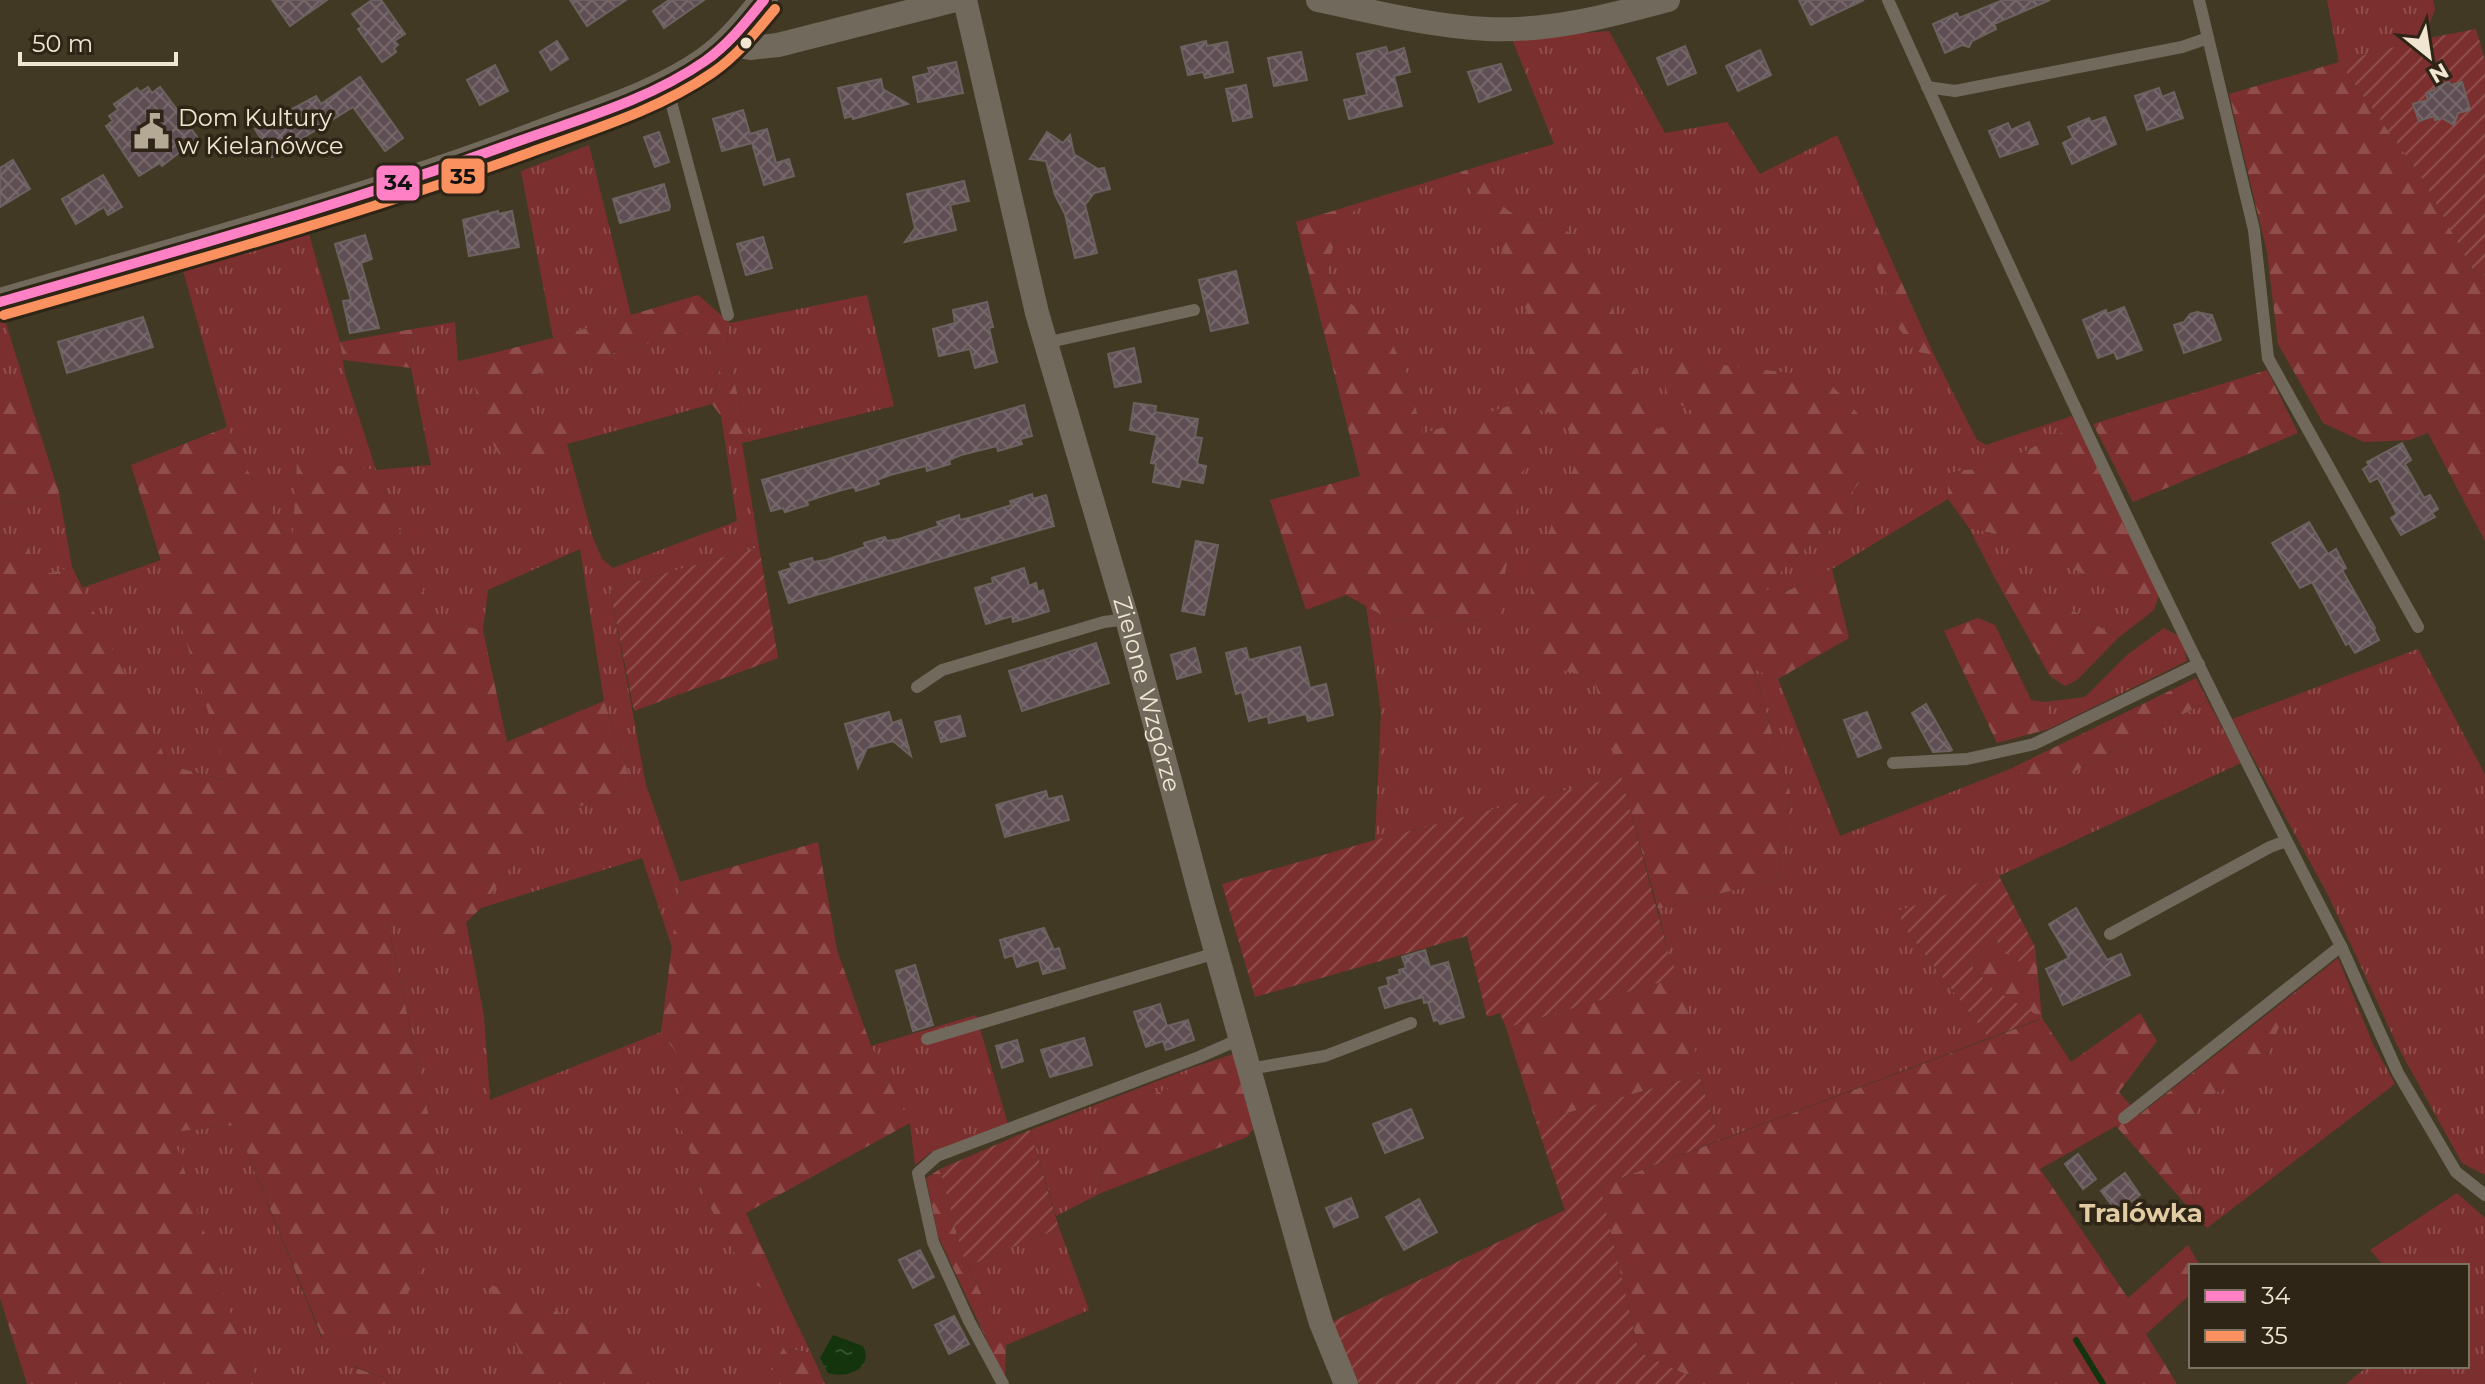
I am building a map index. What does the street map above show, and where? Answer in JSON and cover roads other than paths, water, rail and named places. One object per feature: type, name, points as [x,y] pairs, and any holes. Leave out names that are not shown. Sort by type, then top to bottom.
[{"type":"street","points":[[0,302],[398,186],[576,120],[666,83],[703,63],[727,44],[764,0]]},
{"type":"street","points":[[727,44],[750,48],[778,45],[955,0]]},
{"type":"street","name":"Zielone Wzgórze","points":[[965,0],[1045,343],[1127,619],[1216,953],[1312,1293],[1346,1384]]},
{"type":"street","points":[[1318,0],[1433,24],[1489,29],[1548,26],[1620,7],[1668,0]]},
{"type":"lane","points":[[1888,0],[2199,664],[2341,946],[2398,1073],[2456,1172],[2485,1195]]},
{"type":"lane","points":[[2199,0],[2254,230],[2268,358],[2418,627]]},
{"type":"lane","points":[[1927,87],[1955,91],[2182,47],[2208,38]]},
{"type":"lane","points":[[666,83],[728,315]]},
{"type":"lane","points":[[1045,343],[1194,310]]},
{"type":"lane","points":[[917,687],[942,670],[1104,622],[1127,619]]},
{"type":"lane","points":[[1893,763],[1967,759],[2034,744],[2199,664]]},
{"type":"lane","points":[[2110,934],[2286,841]]},
{"type":"lane","points":[[2124,1118],[2341,946]]},
{"type":"lane","points":[[927,1039],[1216,953]]},
{"type":"lane","points":[[1249,1069],[1325,1056],[1411,1023]]},
{"type":"lane","points":[[1003,1384],[969,1321],[933,1242],[918,1173],[937,1156],[1240,1039]]},
{"type":"water","points":[[833,1335],[863,1346],[866,1354],[862,1366],[842,1375],[828,1373],[820,1358]]},
{"type":"waterway","points":[[2076,1340],[2103,1384]]},
{"type":"place","name":"Dom Kultury w Kielanówce","points":[[152,132]]},
{"type":"district","name":"Tralówka","points":[[2141,1213]]}]
